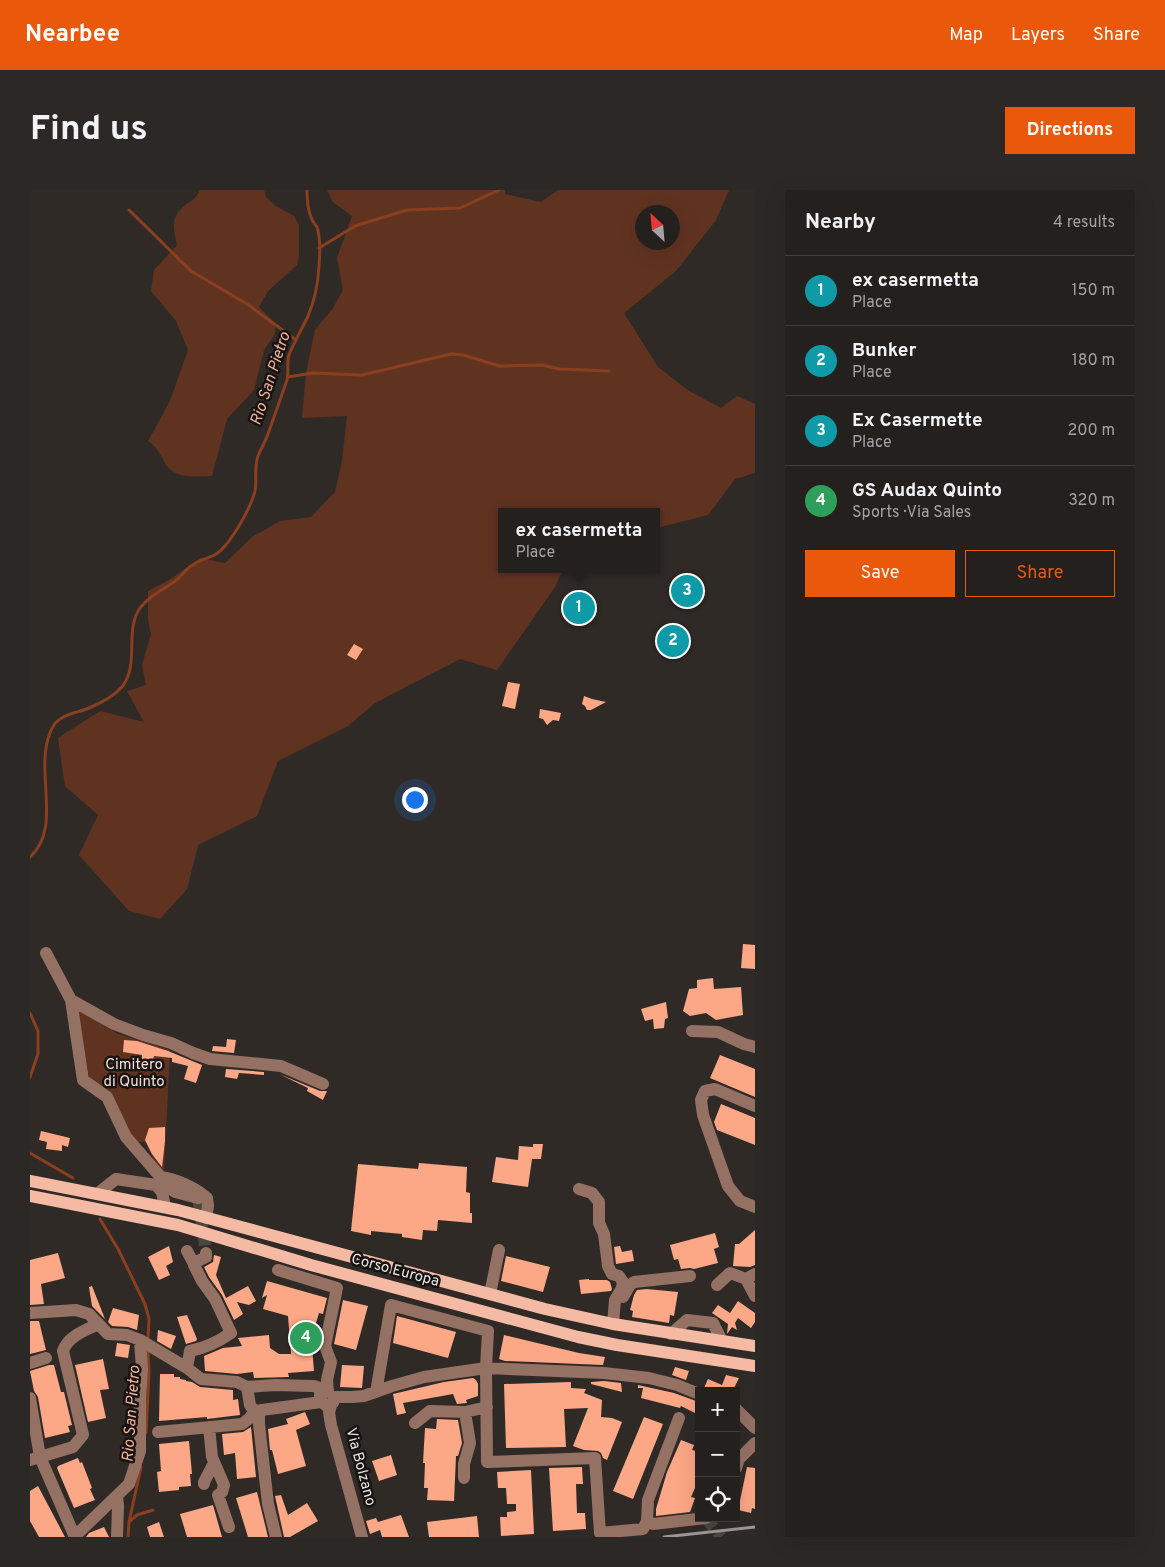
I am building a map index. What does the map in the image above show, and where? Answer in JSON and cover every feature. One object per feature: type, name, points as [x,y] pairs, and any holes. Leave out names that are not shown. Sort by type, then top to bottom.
[{"type":"main road","name":"Corso Europa","points":[[30,1181],[165,1207],[545,1309],[613,1320],[670,1334],[755,1346]]},
{"type":"main road","name":"Corso Europa","points":[[30,1196],[178,1225],[311,1265],[578,1337],[617,1345],[755,1366]]},
{"type":"street","points":[[46,953],[71,1000],[83,1080],[106,1097],[126,1137],[160,1178],[174,1192],[198,1198]]},
{"type":"street","points":[[71,1000],[114,1024],[171,1043],[210,1059],[281,1066],[323,1084]]},
{"type":"street","points":[[692,1031],[718,1032],[755,1047]]},
{"type":"street","points":[[755,1106],[715,1089],[705,1092],[701,1100],[703,1115],[728,1186],[740,1201],[755,1207]]},
{"type":"street","points":[[160,1178],[170,1178],[200,1192],[207,1198],[206,1218]]},
{"type":"street","points":[[97,1194],[116,1179],[156,1185],[162,1192],[165,1207]]},
{"type":"street","points":[[579,1189],[592,1193],[599,1202],[599,1223],[604,1234],[608,1266],[612,1274],[618,1276],[623,1282],[622,1288],[615,1300],[613,1320]]},
{"type":"street","points":[[490,1294],[499,1250]]},
{"type":"street","points":[[187,1251],[202,1281],[215,1299],[230,1333],[218,1342],[190,1351],[187,1368]]},
{"type":"street","points":[[194,1264],[206,1256],[206,1253]]},
{"type":"street","name":"Via Bolzano","points":[[278,1270],[337,1288],[325,1346],[331,1362],[327,1380],[327,1398],[331,1425],[362,1537]]},
{"type":"street","points":[[717,1286],[730,1273],[751,1276],[755,1296]]},
{"type":"street","points":[[613,1320],[630,1285],[634,1282],[690,1276]]},
{"type":"street","points":[[376,1392],[391,1305],[488,1331],[486,1368],[487,1462],[595,1458],[600,1533],[644,1528],[647,1521],[648,1500],[680,1418]]},
{"type":"street","points":[[30,1313],[76,1310],[89,1314],[108,1334],[127,1335],[140,1340],[187,1368],[200,1379],[242,1385],[314,1386],[320,1388],[327,1398]]},
{"type":"street","points":[[35,1459],[73,1447],[82,1435],[63,1350],[73,1337],[99,1324]]},
{"type":"street","points":[[30,1398],[35,1459],[74,1537],[129,1484],[140,1451],[142,1370],[140,1340]]},
{"type":"street","points":[[30,1363],[46,1358]]},
{"type":"street","points":[[158,1432],[242,1424],[257,1411],[327,1398],[358,1397],[424,1378],[486,1368],[604,1373],[649,1378],[677,1385],[695,1392]]},
{"type":"street","points":[[242,1385],[250,1405],[257,1411],[268,1504],[276,1537]]},
{"type":"street","points":[[415,1423],[430,1411],[465,1412],[487,1407]]},
{"type":"street","points":[[464,1478],[464,1464],[470,1443],[465,1412]]},
{"type":"street","points":[[740,1413],[755,1428]]},
{"type":"street","points":[[208,1427],[214,1463],[224,1485],[222,1492],[218,1495],[229,1527]]},
{"type":"street","points":[[740,1458],[755,1443]]},
{"type":"street","points":[[204,1484],[214,1463]]},
{"type":"street","points":[[117,1496],[117,1537]]},
{"type":"street","points":[[647,1521],[653,1524],[695,1519]]},
{"type":"green space","points":[[200,190],[264,190],[266,197],[274,205],[294,216],[299,225],[299,255],[297,265],[268,291],[259,307],[275,323],[275,334],[264,350],[254,390],[227,419],[212,476],[186,476],[180,475],[169,468],[156,448],[148,441],[170,401],[188,350],[176,321],[151,291],[154,270],[177,245],[174,225],[176,216],[183,207],[194,199]]},
{"type":"green space","points":[[327,190],[505,190],[505,194],[541,202],[558,190],[729,190],[716,220],[676,271],[624,313],[658,367],[689,391],[721,408],[737,396],[755,404],[755,473],[735,479],[708,515],[660,527],[660,508],[498,508],[498,573],[561,573],[555,587],[497,670],[460,659],[375,703],[348,726],[278,761],[257,816],[198,845],[187,889],[160,919],[129,911],[79,855],[98,815],[65,786],[58,738],[100,711],[144,722],[127,691],[146,685],[142,665],[151,634],[148,619],[148,591],[169,580],[201,558],[225,563],[252,537],[280,521],[311,517],[335,492],[342,461],[347,416],[302,418],[306,373],[315,330],[333,308],[343,290],[337,258],[352,216],[333,202]]},
{"type":"green space","name":"Cimitero di Quinto","points":[[80,1010],[118,1034],[170,1050],[164,1172],[158,1168],[145,1142],[133,1142],[90,1081],[77,1011]]},
{"type":"building","points":[[354,644],[363,649],[356,660],[347,655]]},
{"type":"building","points":[[508,682],[520,684],[515,709],[502,706]]},
{"type":"building","points":[[584,696],[606,702],[591,710],[587,710],[582,704]]},
{"type":"building","points":[[540,709],[561,713],[559,721],[553,720],[547,725],[543,719],[539,718]]},
{"type":"building","points":[[743,944],[755,945],[755,969],[741,968]]},
{"type":"building","points":[[713,978],[714,989],[741,987],[743,1015],[716,1020],[706,1013],[690,1016],[683,1011],[689,989],[697,988],[697,980]]},
{"type":"building","points":[[666,1002],[668,1018],[665,1019],[664,1028],[654,1029],[653,1019],[645,1021],[641,1009]]},
{"type":"building","points":[[227,1039],[236,1040],[234,1053],[212,1051],[213,1046],[226,1047]]},
{"type":"building","points":[[124,1040],[137,1041],[202,1065],[196,1083],[184,1079],[188,1066],[172,1062],[172,1058],[154,1056],[153,1060],[142,1059],[142,1055],[123,1052]]},
{"type":"building","points":[[720,1055],[755,1069],[755,1097],[710,1078]]},
{"type":"building","points":[[226,1069],[264,1072],[264,1075],[239,1073],[237,1079],[225,1077]]},
{"type":"building","points":[[279,1074],[320,1091],[327,1091],[323,1100],[307,1091],[308,1088]]},
{"type":"building","points":[[721,1104],[755,1118],[755,1145],[717,1130],[714,1122]]},
{"type":"building","points":[[165,1127],[162,1167],[152,1154],[145,1140],[149,1128]]},
{"type":"building","points":[[41,1131],[70,1138],[68,1147],[62,1145],[62,1151],[46,1149],[47,1142],[39,1140]]},
{"type":"building","points":[[533,1144],[543,1144],[541,1159],[532,1159],[528,1187],[492,1182],[496,1157],[518,1160],[519,1146],[533,1147]]},
{"type":"building","points":[[419,1163],[467,1167],[466,1192],[470,1193],[472,1223],[438,1220],[437,1231],[423,1230],[422,1240],[402,1237],[402,1234],[371,1231],[371,1235],[351,1231],[358,1164],[418,1169]]},
{"type":"building","points":[[755,1230],[755,1265],[750,1267],[733,1266],[735,1244],[739,1244]]},
{"type":"building","points":[[715,1233],[719,1247],[714,1249],[718,1263],[694,1269],[681,1269],[678,1259],[674,1260],[670,1245]]},
{"type":"building","points":[[169,1246],[173,1262],[166,1266],[170,1275],[159,1280],[148,1257]]},
{"type":"building","points":[[620,1246],[622,1252],[632,1250],[634,1261],[616,1264],[614,1247]]},
{"type":"building","points":[[58,1253],[65,1278],[41,1284],[44,1304],[30,1305],[30,1260]]},
{"type":"building","points":[[214,1255],[221,1257],[216,1275],[226,1298],[248,1286],[256,1301],[249,1305],[237,1302],[243,1314],[234,1320],[222,1295],[204,1267],[213,1262]]},
{"type":"building","points":[[506,1256],[550,1267],[543,1292],[501,1281]]},
{"type":"building","points":[[579,1280],[607,1280],[610,1282],[612,1289],[611,1291],[581,1294]]},
{"type":"building","points":[[267,1281],[327,1298],[323,1314],[319,1313],[316,1323],[310,1322],[314,1371],[288,1373],[289,1377],[254,1378],[253,1372],[237,1374],[205,1371],[204,1356],[223,1348],[242,1346],[238,1338],[269,1335],[270,1348],[279,1354],[291,1354],[288,1316],[263,1309],[267,1295],[262,1298]]},
{"type":"building","points":[[92,1286],[105,1319],[92,1306],[89,1287]]},
{"type":"building","points":[[637,1290],[678,1292],[674,1316],[670,1315],[669,1323],[632,1317],[633,1311],[630,1310],[634,1295]]},
{"type":"building","points":[[343,1300],[368,1306],[356,1350],[334,1344]]},
{"type":"building","points":[[738,1301],[755,1313],[755,1322],[751,1328],[738,1318],[735,1323],[737,1330],[732,1327],[727,1334],[728,1324],[712,1313],[718,1305],[730,1313]]},
{"type":"building","points":[[113,1308],[139,1315],[137,1330],[128,1327],[112,1326],[108,1322]]},
{"type":"building","points":[[187,1315],[197,1339],[186,1344],[177,1317]]},
{"type":"building","points":[[397,1316],[456,1332],[448,1358],[393,1343]]},
{"type":"building","points":[[30,1321],[39,1321],[46,1350],[30,1354]]},
{"type":"building","points":[[158,1330],[176,1336],[171,1349],[157,1341]]},
{"type":"building","points":[[504,1335],[579,1353],[605,1357],[603,1365],[505,1361],[499,1359]]},
{"type":"building","points":[[117,1343],[130,1345],[128,1358],[115,1356]]},
{"type":"building","points":[[103,1359],[109,1389],[100,1390],[106,1418],[88,1422],[75,1365]]},
{"type":"building","points":[[54,1365],[61,1392],[64,1392],[72,1425],[68,1426],[70,1432],[45,1438],[38,1397],[34,1391],[30,1371]]},
{"type":"building","points":[[342,1365],[364,1366],[362,1388],[340,1387]]},
{"type":"building","points":[[675,1367],[689,1371],[686,1380],[672,1375]]},
{"type":"building","points":[[160,1374],[174,1374],[174,1377],[180,1377],[180,1379],[192,1382],[200,1387],[233,1390],[233,1400],[238,1399],[240,1415],[207,1419],[207,1417],[159,1421]]},
{"type":"building","points":[[726,1375],[739,1378],[734,1387],[704,1387],[708,1379],[722,1385]]},
{"type":"building","points":[[473,1378],[478,1384],[478,1396],[466,1400],[467,1403],[457,1404],[453,1394],[403,1403],[406,1413],[397,1415],[393,1394],[444,1382]]},
{"type":"building","points":[[571,1382],[571,1388],[586,1389],[584,1393],[602,1400],[601,1417],[612,1418],[622,1422],[607,1460],[598,1451],[584,1450],[573,1446],[588,1408],[564,1409],[566,1447],[506,1448],[504,1384]]},
{"type":"building","points":[[591,1382],[621,1383],[622,1392],[591,1384]]},
{"type":"building","points":[[638,1385],[674,1393],[695,1401],[695,1413],[681,1406],[680,1408],[641,1398],[643,1388],[638,1388]]},
{"type":"building","points":[[305,1412],[310,1424],[296,1430],[306,1466],[278,1474],[272,1450],[270,1450],[268,1429],[288,1424],[286,1419]]},
{"type":"building","points":[[644,1417],[663,1424],[633,1499],[613,1491]]},
{"type":"building","points":[[437,1419],[458,1420],[462,1443],[458,1456],[456,1456],[454,1501],[427,1500],[428,1488],[424,1488],[425,1428],[436,1429]]},
{"type":"building","points":[[251,1427],[256,1477],[237,1479],[235,1453],[224,1455],[222,1434],[243,1432]]},
{"type":"building","points":[[681,1440],[694,1445],[692,1450],[695,1451],[695,1488],[691,1497],[695,1498],[690,1512],[656,1516],[656,1509],[667,1472]]},
{"type":"building","points":[[189,1441],[192,1474],[190,1474],[191,1486],[179,1487],[179,1490],[159,1492],[157,1472],[161,1471],[159,1444]]},
{"type":"building","points":[[391,1455],[397,1475],[379,1481],[372,1461]]},
{"type":"building","points":[[78,1458],[80,1463],[82,1462],[95,1500],[74,1508],[57,1468]]},
{"type":"building","points":[[582,1467],[583,1484],[576,1484],[577,1513],[585,1513],[586,1529],[553,1531],[549,1468]]},
{"type":"building","points":[[747,1467],[755,1468],[755,1509],[752,1508],[751,1513],[740,1510],[740,1500]]},
{"type":"building","points":[[531,1470],[534,1534],[501,1536],[500,1517],[507,1517],[507,1512],[516,1511],[516,1504],[507,1504],[506,1488],[498,1488],[497,1472]]},
{"type":"building","points":[[38,1486],[65,1537],[39,1537],[30,1521],[30,1491]]},
{"type":"building","points":[[257,1492],[268,1537],[248,1537],[236,1498]]},
{"type":"building","points":[[281,1495],[288,1515],[307,1503],[318,1521],[290,1537],[284,1537],[275,1496]]},
{"type":"building","points":[[213,1505],[222,1537],[187,1537],[180,1514]]},
{"type":"building","points":[[401,1515],[409,1537],[382,1537],[380,1530],[370,1534],[366,1521],[376,1518],[378,1522]]},
{"type":"building","points":[[477,1516],[479,1537],[429,1537],[427,1522]]},
{"type":"building","points":[[159,1522],[164,1537],[150,1537],[147,1527]]},
{"type":"building","points":[[104,1527],[109,1537],[86,1537],[89,1533]]},
{"type":"waterway","name":"Rio San Pietro","points":[[30,857],[40,844],[45,829],[47,812],[45,757],[48,740],[54,725],[65,716],[102,702],[122,687],[130,668],[133,627],[135,617],[140,608],[191,566],[213,556],[221,550],[229,541],[250,505],[255,491],[258,456],[287,380],[289,355],[308,316],[317,286],[320,257],[319,236],[309,210],[307,190]]},
{"type":"waterway","points":[[319,248],[355,226],[407,210],[460,208],[499,190]]},
{"type":"waterway","points":[[129,210],[191,271],[247,304],[296,340]]},
{"type":"waterway","points":[[288,377],[313,373],[362,375],[451,354],[463,355],[499,366],[542,365],[559,369],[609,371]]},
{"type":"waterway","name":"Rio San Pietro","points":[[30,1013],[38,1031],[38,1054],[30,1077]]},
{"type":"waterway","name":"Rio San Pietro","points":[[30,1153],[73,1178]]},
{"type":"waterway","points":[[100,1219],[118,1249],[145,1304],[149,1319],[148,1340]]},
{"type":"waterway","name":"Rio San Pietro","points":[[146,1433],[148,1352]]},
{"type":"waterway","name":"Rio San Pietro","points":[[128,1537],[129,1522],[141,1467]]},
{"type":"waterway","points":[[129,1522],[137,1515],[153,1510]]},
{"type":"tunnel","points":[[198,1198],[206,1253]]},
{"type":"tunnel","points":[[709,1522],[721,1537]]},
{"type":"railway","points":[[664,1537],[755,1527]]},
{"type":"place","name":"Ex Casermette","points":[[687,591]]},
{"type":"place","name":"ex casermetta","points":[[579,608]]},
{"type":"place","name":"Bunker","points":[[673,641]]},
{"type":"place","name":"GS Audax Quinto","points":[[306,1338]]}]
